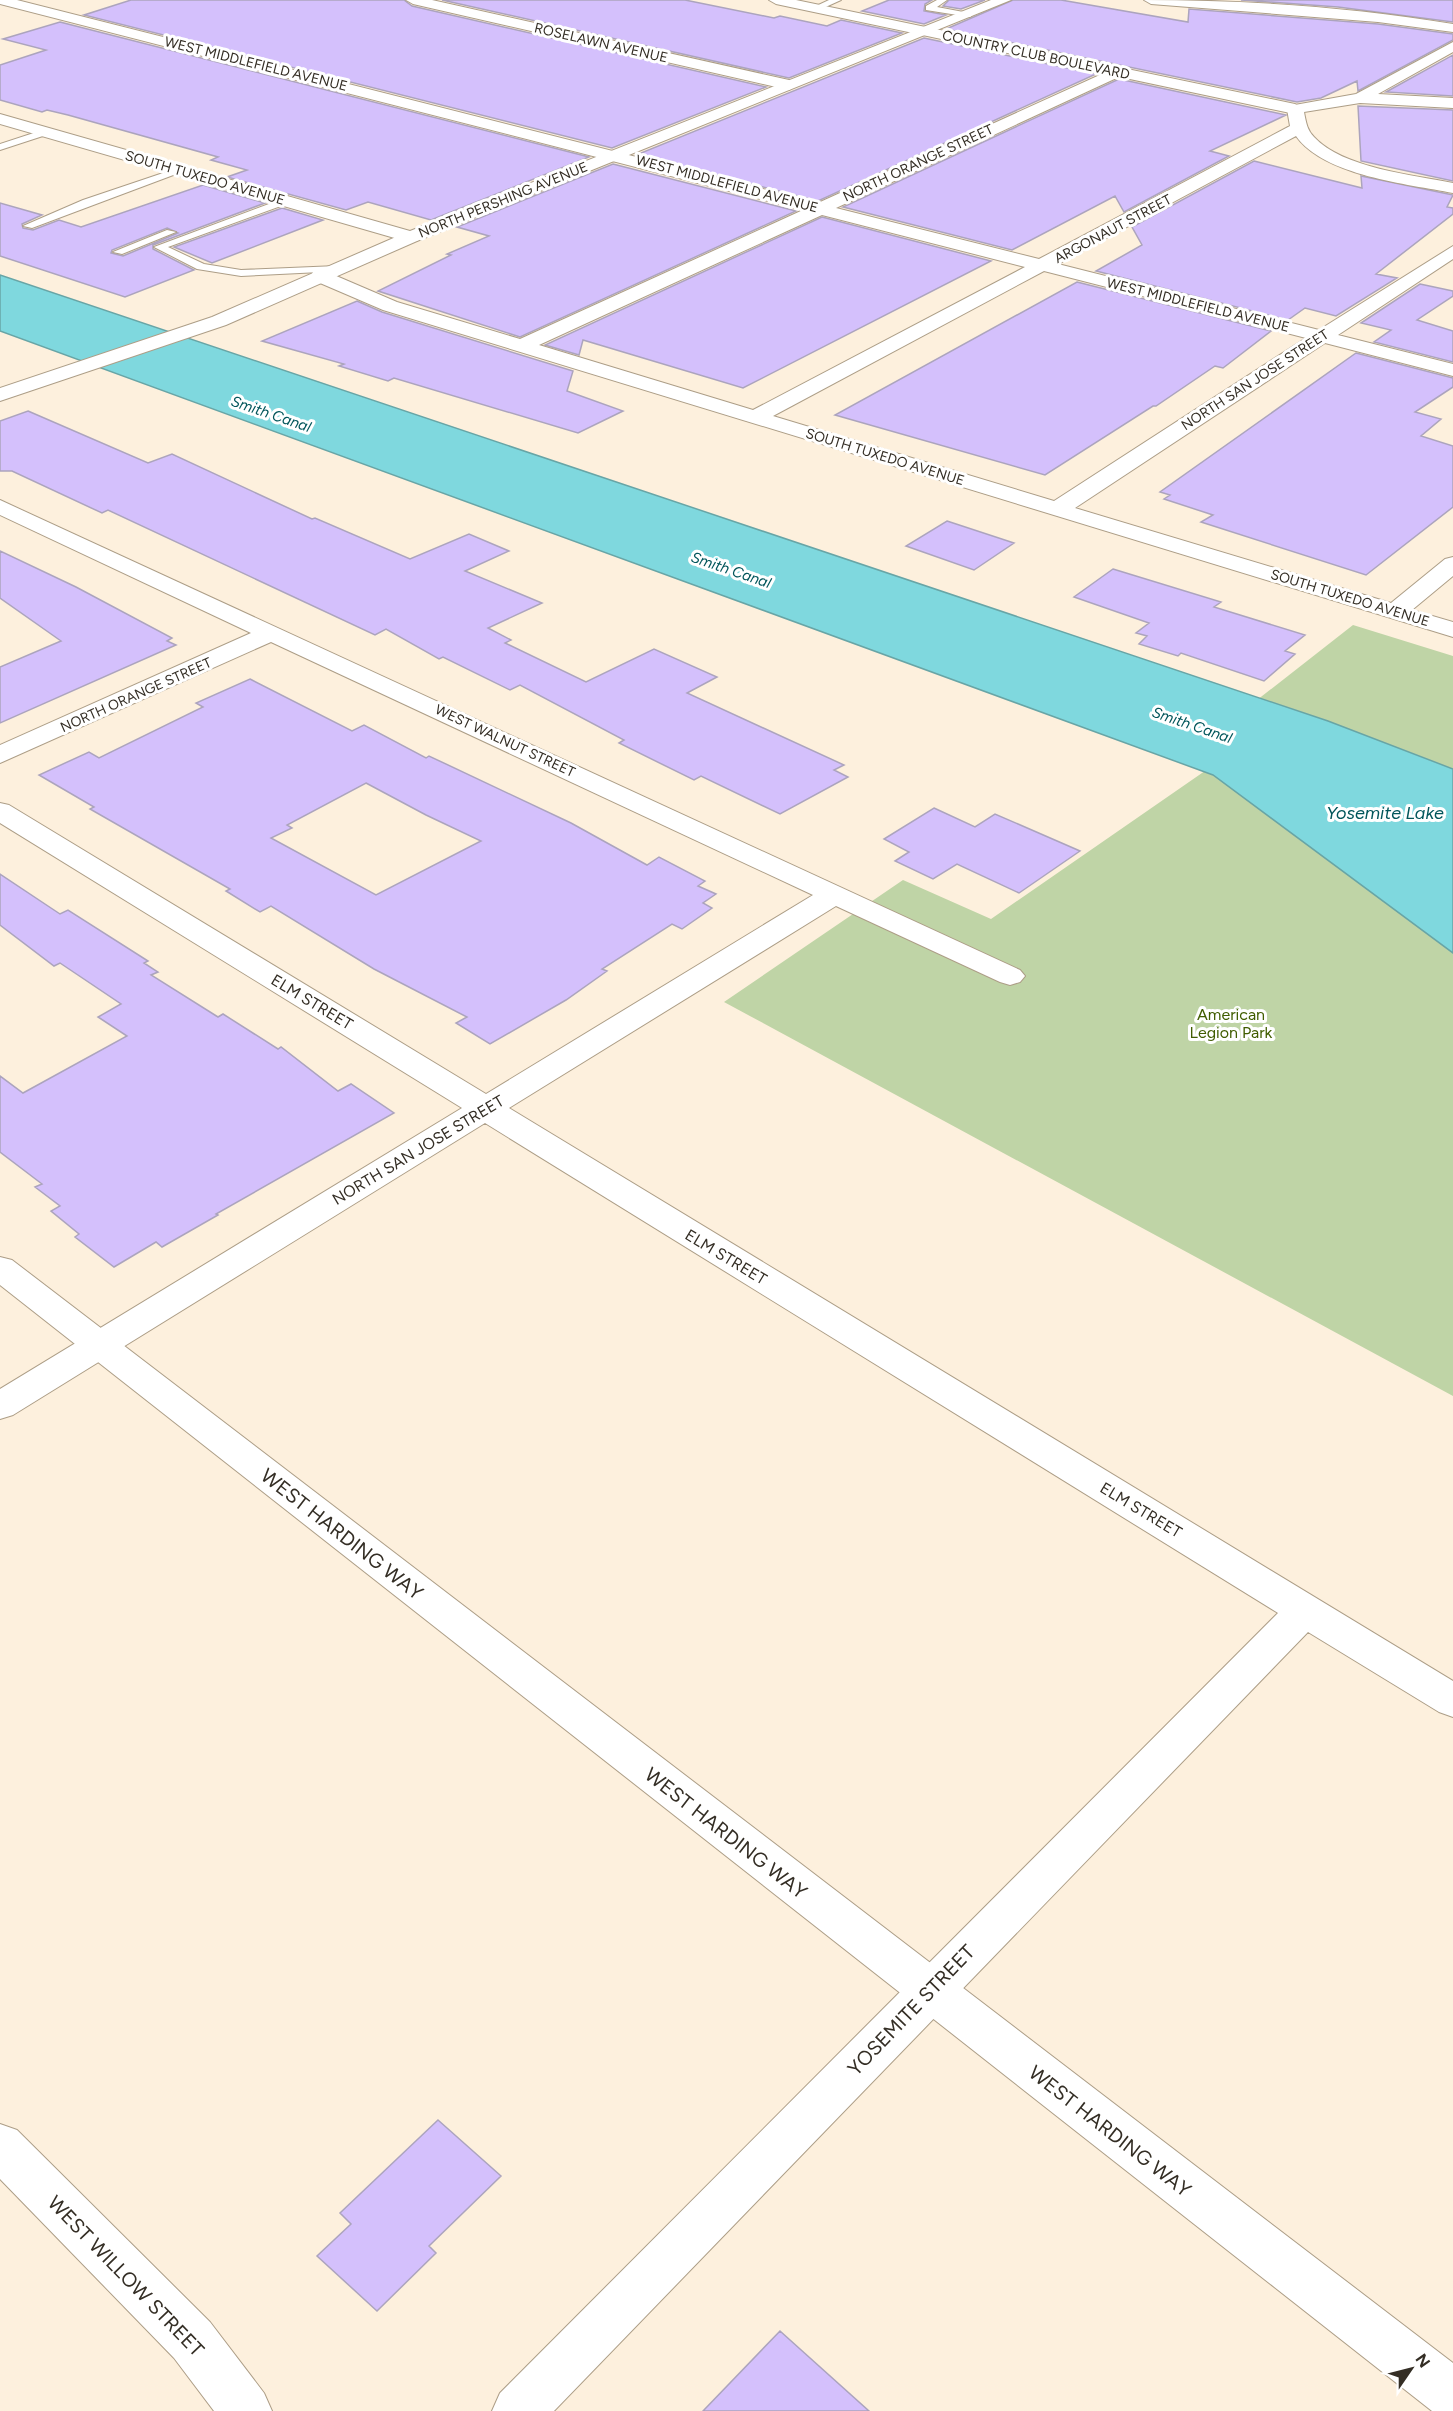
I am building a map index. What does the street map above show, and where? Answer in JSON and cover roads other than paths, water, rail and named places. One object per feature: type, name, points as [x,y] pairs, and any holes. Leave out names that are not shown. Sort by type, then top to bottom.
[{"type":"street","name":"WEST MIDDLEFIELD AVENUE","points":[[0,0],[1453,370]]},
{"type":"street","name":"ROSELAWN AVENUE","points":[[413,0],[789,85]]},
{"type":"street","name":"COUNTRY CLUB BOULEVARD","points":[[776,0],[797,2],[926,32],[1296,109]]},
{"type":"street","points":[[1150,0],[1227,8],[1351,14],[1453,28]]},
{"type":"street","name":"NORTH PERSHING AVENUE","points":[[0,395],[187,332],[411,237],[926,32],[996,1]]},
{"type":"street","points":[[1360,98],[1453,46]]},
{"type":"street","name":"NORTH ORANGE STREET","points":[[523,345],[1118,72]]},
{"type":"street","points":[[1453,103],[1360,98],[1296,109],[1299,128],[1311,144],[1338,159],[1385,173],[1453,188]]},
{"type":"street","name":"SOUTH TUXEDO AVENUE","points":[[0,119],[411,237]]},
{"type":"street","name":"ARGONAUT STREET","points":[[756,417],[1299,128]]},
{"type":"street","name":"NORTH SAN JOSE STREET","points":[[1056,510],[1453,251]]},
{"type":"street","name":"SOUTH TUXEDO AVENUE","points":[[329,273],[390,306],[1453,630]]},
{"type":"street","name":"WEST WALNUT STREET","points":[[0,507],[1010,976]]},
{"type":"street","points":[[1395,612],[1453,564]]},
{"type":"street","name":"NORTH ORANGE STREET","points":[[0,755],[270,633]]},
{"type":"street","name":"ELM STREET","points":[[0,811],[1453,1701]]},
{"type":"street","name":"NORTH SAN JOSE STREET","points":[[0,1406],[835,894]]},
{"type":"street","name":"WEST HARDING WAY","points":[[0,1268],[929,1991],[1453,2395]]},
{"type":"street","name":"YOSEMITE STREET","points":[[518,2411],[1305,1610]]},
{"type":"street","name":"WEST WILLOW STREET","points":[[0,2146],[192,2340],[246,2411]]},
{"type":"lane","points":[[816,8],[835,0]]},
{"type":"lane","points":[[943,0],[929,8],[970,14]]},
{"type":"lane","points":[[0,147],[46,132]]},
{"type":"lane","points":[[28,226],[87,202],[179,171]]},
{"type":"lane","points":[[118,252],[267,196]]},
{"type":"lane","points":[[285,201],[159,247],[201,267],[241,273],[329,273]]},
{"type":"water","points":[[0,275],[1328,721],[1453,769],[1453,953],[1213,775],[0,331]]},
{"type":"water label","name":"Smith Canal","points":[[271,414]]},
{"type":"water label","name":"Smith Canal","points":[[731,570]]},
{"type":"water label","name":"Smith Canal","points":[[1192,725]]},
{"type":"water label","name":"Yosemite Lake","points":[[1385,813]]},
{"type":"park label","name":"American Legion Park","points":[[1231,1023]]}]
